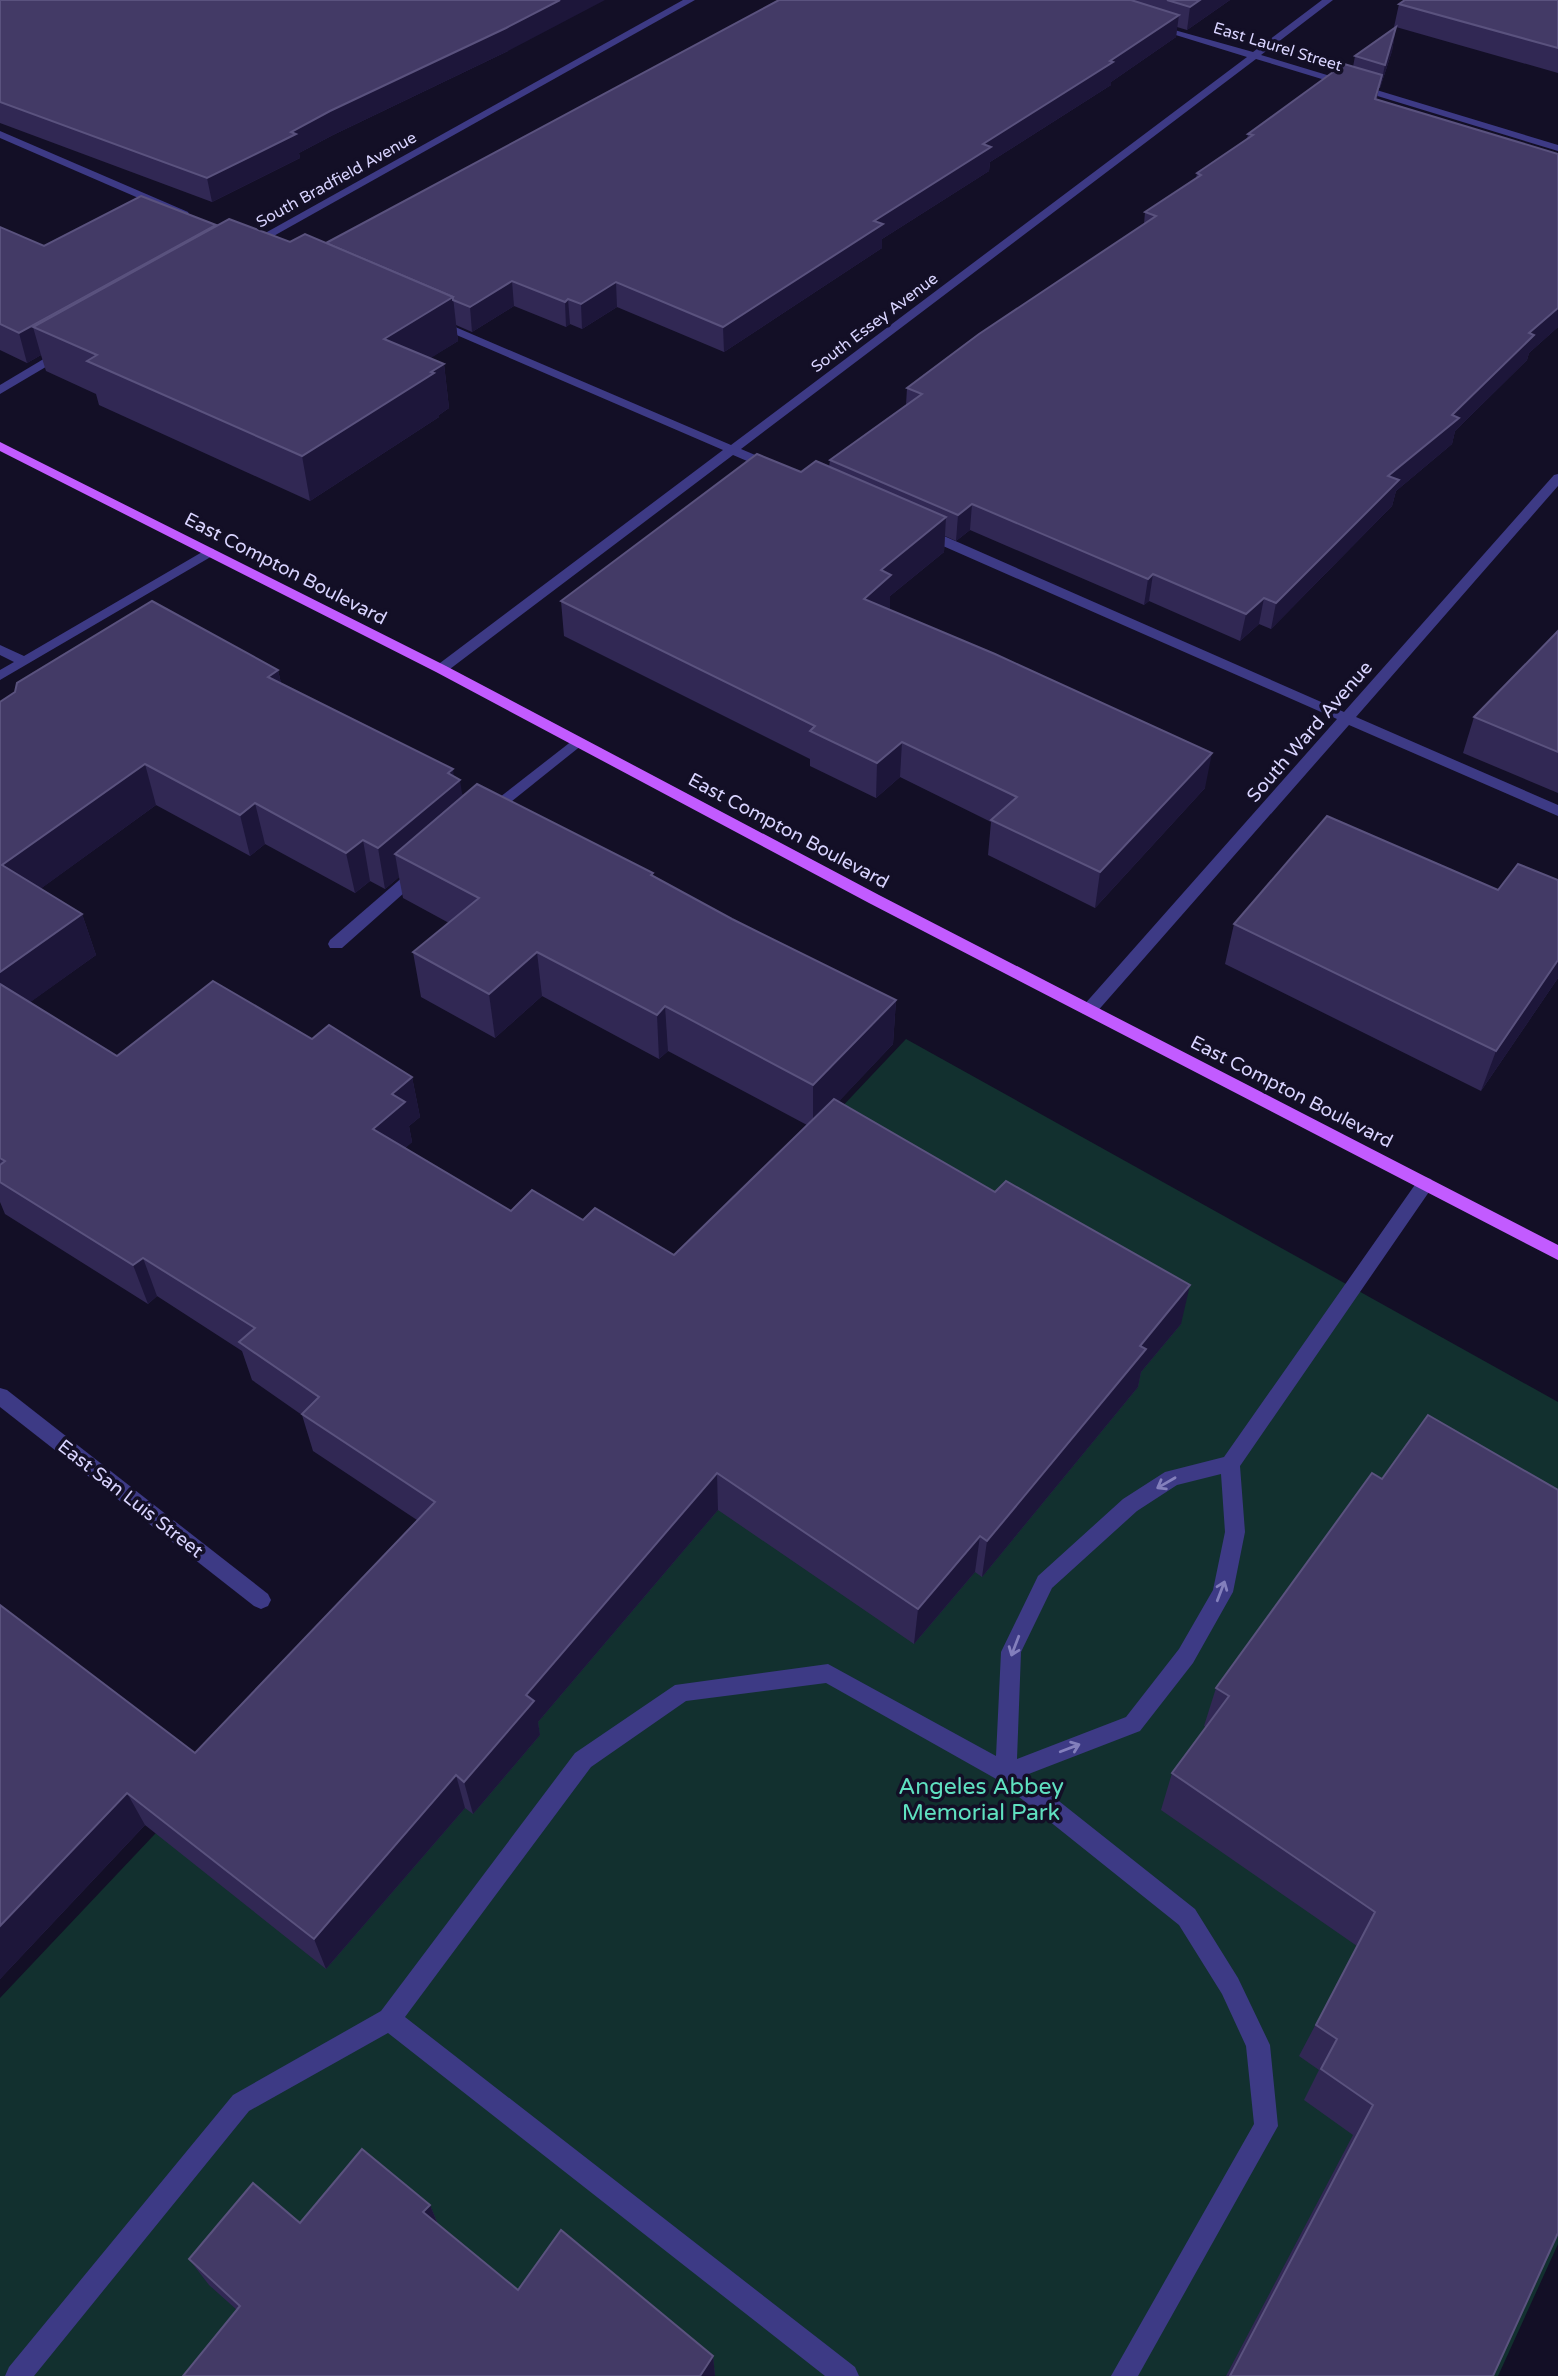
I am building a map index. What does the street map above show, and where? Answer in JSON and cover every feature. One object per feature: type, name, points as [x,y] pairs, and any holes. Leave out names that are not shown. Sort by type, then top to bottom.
[{"type":"main road","name":"East Compton Boulevard","points":[[0,446],[441,669],[1558,1253]]},
{"type":"street","name":"South Bradfield Avenue","points":[[249,245],[690,0]]},
{"type":"street","name":"South Essey Avenue","points":[[441,669],[1328,0]]},
{"type":"street","name":"East Laurel Street","points":[[1148,24],[1558,148]]},
{"type":"street","points":[[0,134],[202,221]]},
{"type":"street","points":[[416,314],[783,471]]},
{"type":"street","points":[[0,390],[72,346]]},
{"type":"street","name":"South Ward Avenue","points":[[1089,1010],[1558,478]]},
{"type":"street","points":[[911,527],[1558,811]]},
{"type":"street","points":[[0,676],[209,552]]},
{"type":"street","points":[[0,649],[24,662]]},
{"type":"street","points":[[480,820],[577,742]]},
{"type":"street","points":[[336,944],[427,864]]},
{"type":"street","points":[[1006,1773],[1133,1724],[1186,1656],[1223,1592],[1236,1532],[1230,1464],[1424,1184]]},
{"type":"street","name":"East San Luis Street","points":[[0,1395],[261,1600]]},
{"type":"street","points":[[1006,1773],[1011,1652],[1045,1582],[1086,1542],[1161,1485],[1172,1479],[1230,1464]]},
{"type":"street","points":[[18,2376],[241,2103],[389,2019],[583,1760],[682,1692],[828,1673],[1006,1773],[1187,1917],[1230,1986],[1258,2045],[1266,2126],[1124,2376]]},
{"type":"street","points":[[389,2019],[846,2376]]},
{"type":"green space","name":"Angeles Abbey Memorial Park","points":[[906,1039],[1558,1402],[1558,2244],[1498,2376],[0,2376],[0,1998]]},
{"type":"building","points":[[0,0],[560,0],[330,111],[291,132],[296,134],[207,178],[0,102]]},
{"type":"building","points":[[779,0],[1131,0],[1179,15],[1110,61],[1113,62],[983,144],[991,147],[874,221],[883,224],[723,327],[616,282],[581,304],[568,299],[565,302],[512,281],[470,307],[453,300],[453,297],[326,243]]},
{"type":"building","points":[[1167,0],[1200,0],[1190,7]]},
{"type":"building","points":[[1405,0],[1558,0],[1558,48],[1399,4]]},
{"type":"building","points":[[1396,27],[1385,65],[1355,56]]},
{"type":"building","points":[[1344,64],[1382,75],[1375,99],[1558,154],[1558,308],[1529,333],[1534,335],[1452,415],[1459,418],[1388,476],[1399,480],[1276,603],[1264,598],[1246,614],[1153,574],[1148,579],[972,504],[958,515],[830,460],[922,394],[907,388],[979,334],[1156,216],[1145,212],[1201,175],[1197,173],[1253,135],[1248,134]]},
{"type":"building","points":[[141,196],[216,225],[19,333],[0,324],[0,227],[44,246]]},
{"type":"building","points":[[229,219],[290,242],[305,234],[453,297],[384,339],[444,364],[431,372],[434,373],[302,456],[87,361],[97,355],[33,327]]},
{"type":"building","points":[[757,454],[801,472],[816,461],[946,517],[881,570],[891,575],[864,599],[995,654],[1212,753],[1100,872],[991,820],[1017,797],[902,742],[877,763],[810,731],[815,726],[561,601]]},
{"type":"building","points":[[152,601],[278,670],[268,677],[453,769],[448,773],[460,780],[378,848],[363,840],[346,853],[255,803],[240,815],[145,764],[2,865],[82,914],[0,972],[0,702],[15,692],[17,683]]},
{"type":"building","points":[[1558,631],[1558,752],[1474,717]]},
{"type":"building","points":[[477,784],[653,873],[651,875],[732,919],[896,1000],[813,1085],[665,1006],[657,1015],[537,952],[489,994],[413,952],[479,898],[395,854]]},
{"type":"building","points":[[1327,816],[1498,890],[1518,864],[1558,880],[1558,960],[1496,1051],[1234,924]]},
{"type":"building","points":[[213,981],[312,1039],[329,1025],[412,1077],[392,1094],[405,1102],[373,1129],[511,1211],[532,1190],[583,1220],[595,1208],[674,1255],[834,1099],[995,1192],[1006,1181],[1190,1285],[1140,1346],[1146,1349],[987,1541],[980,1536],[918,1609],[717,1473],[526,1695],[534,1701],[464,1782],[456,1775],[314,1939],[127,1793],[0,1926],[0,1605],[195,1753],[435,1502],[302,1414],[319,1397],[239,1342],[255,1328],[143,1258],[133,1265],[0,1182],[0,1165],[5,1161],[0,1158],[0,984],[117,1056]]},
{"type":"building","points":[[1428,1415],[1558,1490],[1558,2233],[1493,2376],[1230,2376],[1373,2105],[1321,2069],[1337,2039],[1316,2025],[1375,1912],[1172,1773],[1229,1696],[1216,1688],[1372,1473],[1382,1479]]},
{"type":"building","points":[[362,2149],[430,2205],[423,2212],[518,2290],[561,2230],[713,2356],[700,2376],[183,2376],[240,2306],[189,2259],[253,2183],[300,2223]]}]
